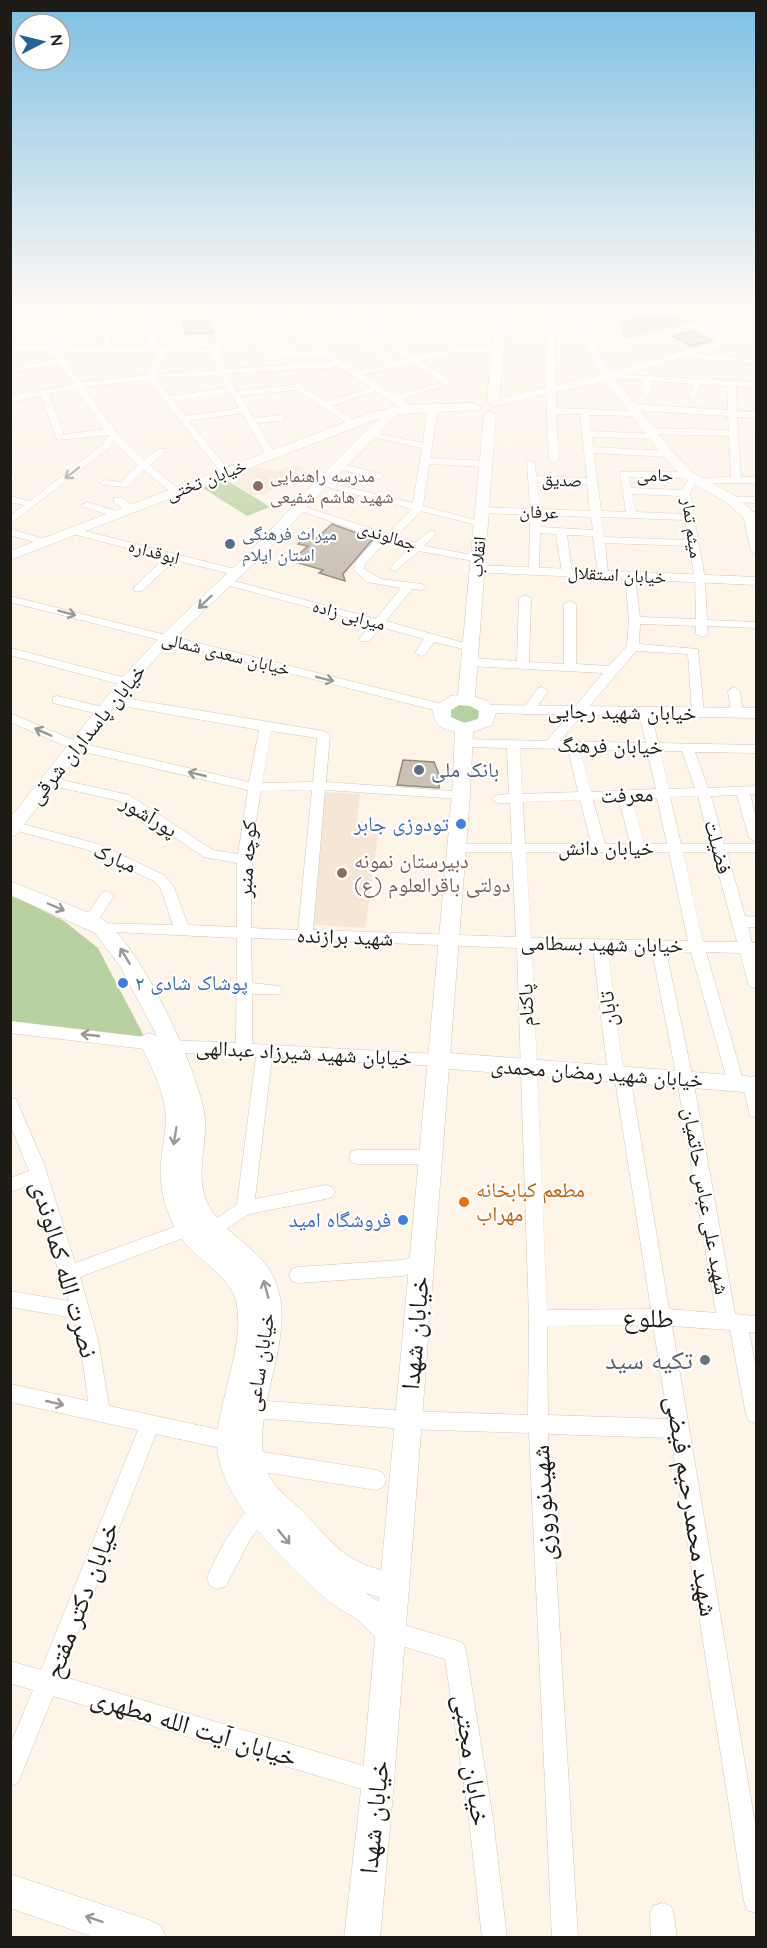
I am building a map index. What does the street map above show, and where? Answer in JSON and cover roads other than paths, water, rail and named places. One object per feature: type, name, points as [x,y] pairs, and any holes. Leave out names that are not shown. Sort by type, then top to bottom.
[{"type":"main road","name":"انقلاب","points":[[466,700],[494,399]]},
{"type":"main road","name":"خیابان تختی","points":[[10,556],[226,473],[394,404],[410,409],[475,407],[481,403],[493,406]]},
{"type":"main road","points":[[456,700],[466,700],[475,701],[488,710],[489,716],[481,725],[464,735],[442,719],[442,708],[456,700]]},
{"type":"main road","name":"خیابان شهدا","points":[[362,1938],[378,1782],[461,795],[464,735]]},
{"type":"main road","points":[[10,1891],[149,1938]]},
{"type":"street","points":[[46,399],[60,438],[113,433]]},
{"type":"street","points":[[90,399],[113,433],[144,466],[177,492]]},
{"type":"street","points":[[168,399],[226,473]]},
{"type":"street","points":[[238,399],[253,421],[271,455]]},
{"type":"street","points":[[317,399],[352,423]]},
{"type":"street","points":[[326,405],[345,399]]},
{"type":"street","points":[[389,399],[394,404],[408,399]]},
{"type":"street","points":[[493,406],[518,399]]},
{"type":"street","points":[[550,399],[554,460]]},
{"type":"street","points":[[626,399],[668,454],[690,477],[732,500],[754,517],[756,550]]},
{"type":"street","points":[[732,399],[736,480]]},
{"type":"street","name":"خیابان پاسداران شرقی","points":[[13,828],[126,682],[166,639],[258,552],[369,435],[394,404]]},
{"type":"street","points":[[422,586],[375,581],[359,570],[360,563],[417,510],[433,408]]},
{"type":"street","points":[[183,419],[245,410]]},
{"type":"street","points":[[551,411],[634,410],[733,412],[756,415]]},
{"type":"street","points":[[584,412],[603,574]]},
{"type":"street","points":[[253,421],[281,418]]},
{"type":"street","points":[[706,432],[707,444]]},
{"type":"street","points":[[10,521],[105,447],[113,433]]},
{"type":"street","points":[[586,434],[733,433]]},
{"type":"street","points":[[369,435],[426,446]]},
{"type":"street","points":[[589,450],[668,454]]},
{"type":"street","points":[[105,483],[124,485],[135,470],[144,466],[162,451]]},
{"type":"street","points":[[424,461],[486,464]]},
{"type":"street","points":[[530,462],[535,512],[534,571]]},
{"type":"street","points":[[338,466],[379,476]]},
{"type":"street","name":"حامی","points":[[626,491],[623,474],[756,480]]},
{"type":"street","name":"میثم تمار","points":[[690,477],[685,493],[700,579],[702,628]]},
{"type":"street","name":"صدیق","points":[[531,479],[592,481]]},
{"type":"street","name":"عرفان","points":[[321,484],[417,507],[482,516],[535,512],[689,517]]},
{"type":"street","points":[[632,515],[626,491],[685,493]]},
{"type":"street","points":[[10,499],[32,504]]},
{"type":"street","points":[[118,500],[131,509]]},
{"type":"street","points":[[732,500],[756,500]]},
{"type":"street","points":[[87,506],[116,514]]},
{"type":"street","name":"جمالوندی","points":[[298,508],[477,564]]},
{"type":"street","points":[[534,530],[693,543]]},
{"type":"street","name":"ابوقداره","points":[[73,531],[172,557],[231,577]]},
{"type":"street","points":[[561,531],[567,573]]},
{"type":"street","points":[[10,532],[44,542]]},
{"type":"street","points":[[395,568],[431,533]]},
{"type":"street","points":[[138,589],[172,557]]},
{"type":"street","name":"خیابان استقلال","points":[[477,564],[534,571],[756,581]]},
{"type":"street","points":[[550,744],[633,647],[634,620],[630,576]]},
{"type":"street","name":"میرابی زاده","points":[[231,577],[378,623],[431,637],[470,655],[523,665],[612,670]]},
{"type":"street","points":[[365,639],[410,585]]},
{"type":"street","points":[[523,665],[525,598]]},
{"type":"street","name":"خیابان سعدی شمالی","points":[[10,599],[442,708]]},
{"type":"street","points":[[570,604],[570,668]]},
{"type":"street","points":[[634,620],[702,628],[756,625]]},
{"type":"street","points":[[421,653],[431,637]]},
{"type":"street","points":[[633,647],[694,651],[698,712]]},
{"type":"street","points":[[10,651],[126,682]]},
{"type":"street","points":[[528,711],[542,691]]},
{"type":"street","points":[[734,691],[738,713]]},
{"type":"street","points":[[57,700],[324,735],[305,935]]},
{"type":"street","name":"خیابان شهید رجایی","points":[[488,710],[756,713]]},
{"type":"street","points":[[645,712],[677,848],[697,947],[756,1111]]},
{"type":"street","points":[[10,717],[76,746],[254,787],[320,786],[461,795]]},
{"type":"street","name":"کوچه منبر","points":[[244,1049],[244,859],[254,787],[266,727]]},
{"type":"street","name":"خیابان فرهنگ","points":[[464,735],[513,744],[756,749]]},
{"type":"street","name":"پاکنام","points":[[513,744],[528,1067]]},
{"type":"street","points":[[573,745],[599,848]]},
{"type":"street","name":"فضیلت","points":[[687,748],[704,792],[738,921],[751,948],[756,983]]},
{"type":"street","name":"پورآشور","points":[[49,781],[124,798],[209,854],[244,859]]},
{"type":"street","points":[[742,790],[756,838]]},
{"type":"street","name":"معرفت","points":[[498,799],[756,790]]},
{"type":"street","points":[[625,795],[638,848]]},
{"type":"street","name":"مبارک","points":[[13,828],[93,847],[159,878],[166,887],[182,930]]},
{"type":"street","name":"خیابان دانش","points":[[455,848],[756,848]]},
{"type":"street","name":"خیابان ساعی","points":[[10,887],[95,924],[114,940],[127,958],[159,1043],[161,1065],[176,1108],[177,1129],[172,1162],[173,1187],[180,1215],[204,1226],[263,1278],[268,1292],[270,1318],[250,1424],[253,1472],[262,1490],[341,1568],[394,1587]]},
{"type":"street","points":[[95,924],[107,896]]},
{"type":"street","points":[[738,921],[756,922]]},
{"type":"street","name":"شهید برازنده","points":[[95,924],[447,941]]},
{"type":"street","name":"خیابان شهید بسطامی","points":[[447,941],[751,948]]},
{"type":"street","name":"تابان","points":[[600,944],[619,1074]]},
{"type":"street","name":"شهید علی عباس حاتمیان","points":[[658,946],[685,1080],[741,1323],[756,1414]]},
{"type":"street","points":[[244,988],[274,990]]},
{"type":"street","name":"خیابان شهید شیرزاد عبدالهی","points":[[10,1027],[159,1043],[437,1060]]},
{"type":"street","points":[[245,1208],[265,1050]]},
{"type":"street","name":"خیابان شهید رمضان محمدی","points":[[437,1060],[748,1084]]},
{"type":"street","name":"شهیدنوروزی","points":[[528,1067],[538,1318],[538,1424],[565,1938]]},
{"type":"street","name":"شهید محمدرحیم فیضی","points":[[619,1074],[662,1317],[756,1901]]},
{"type":"street","name":"نصرت الله کمالوندی","points":[[11,1106],[39,1175],[82,1311],[89,1340],[100,1413]]},
{"type":"street","points":[[357,1157],[429,1157]]},
{"type":"street","points":[[10,1185],[39,1175]]},
{"type":"street","points":[[69,1273],[204,1226],[245,1208],[326,1192]]},
{"type":"street","name":"خیابان ساعی","points":[[204,1226],[248,1299],[250,1327],[230,1441],[234,1470],[243,1488],[295,1549],[343,1595],[368,1610],[390,1632]]},
{"type":"street","points":[[298,1275],[402,1268],[421,1262]]},
{"type":"street","points":[[10,1299],[82,1311]]},
{"type":"street","name":"طلوع","points":[[538,1318],[662,1317],[741,1323]]},
{"type":"street","points":[[10,1393],[230,1441]]},
{"type":"street","points":[[254,1409],[408,1420],[680,1429]]},
{"type":"street","name":"خیابان دکتر مفتح","points":[[10,1775],[150,1424]]},
{"type":"street","points":[[251,1460],[376,1480]]},
{"type":"street","points":[[218,1578],[242,1534],[261,1511]]},
{"type":"street","name":"خیابان مجتبی","points":[[390,1632],[455,1651],[481,1819],[495,1938]]},
{"type":"street","name":"خیابان آیت الله مطهری","points":[[10,1672],[378,1782]]},
{"type":"place","name":"مدرسه راهنمایی شهید هاشم شفیعی","points":[[258,486]]},
{"type":"place","name":"میراث فرهنگی استان ایلام","points":[[230,544]]},
{"type":"place","name":"بانک ملی","points":[[419,770]]},
{"type":"place","name":"تودوزی جابر","points":[[461,824]]},
{"type":"place","name":"دبیرستان نمونه دولتی باقرالعلوم (ع)","points":[[342,873]]},
{"type":"place","name":"پوشاک شادی ۲","points":[[123,983]]},
{"type":"place","name":"مطعم كبابخانه مهراب","points":[[464,1202]]},
{"type":"place","name":"فروشگاه امید","points":[[403,1220]]},
{"type":"place","name":"تکیه سید","points":[[705,1360]]}]
